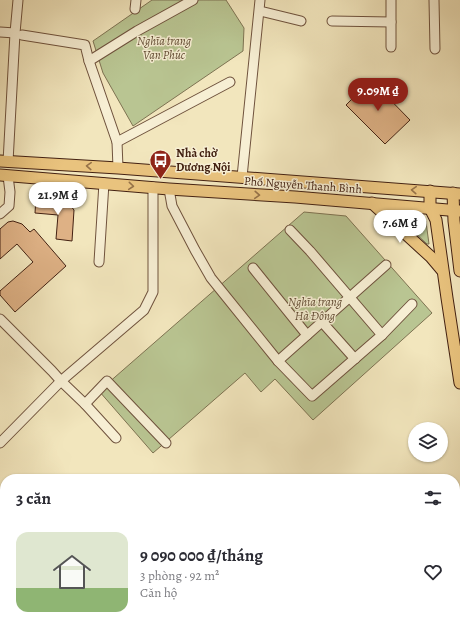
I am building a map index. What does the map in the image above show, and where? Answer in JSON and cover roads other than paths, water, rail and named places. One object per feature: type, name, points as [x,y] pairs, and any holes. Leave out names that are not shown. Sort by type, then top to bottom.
[{"type":"main road","name":"Phố Nguyễn Thanh Bình","points":[[4,162],[118,168],[456,193]]},
{"type":"main road","name":"Phố Nguyễn Thanh Bình","points":[[4,175],[153,188],[372,203],[457,211]]},
{"type":"main road","points":[[430,191],[430,208],[436,220],[460,383]]},
{"type":"main road","points":[[456,193],[460,271]]},
{"type":"main road","points":[[372,203],[432,257],[443,271]]},
{"type":"street","points":[[4,162],[5,140],[18,34],[18,0]]},
{"type":"street","points":[[89,61],[137,31],[193,0]]},
{"type":"street","points":[[242,178],[260,0]]},
{"type":"street","points":[[391,0],[391,47]]},
{"type":"street","points":[[434,0],[435,49]]},
{"type":"street","points":[[260,11],[301,21]]},
{"type":"street","points":[[332,21],[391,22]]},
{"type":"street","points":[[0,32],[85,45],[89,61],[117,142],[118,168]]},
{"type":"street","points":[[117,142],[230,82]]},
{"type":"street","points":[[0,214],[9,206],[10,192],[4,175]]},
{"type":"street","points":[[99,262],[104,183]]},
{"type":"street","points":[[0,443],[61,381],[144,310],[154,292],[153,188]]},
{"type":"street","points":[[169,189],[172,206],[211,278],[278,360],[312,396],[382,335],[412,304]]},
{"type":"street","points":[[290,230],[310,251],[382,335]]},
{"type":"street","points":[[278,360],[386,266]]},
{"type":"street","points":[[253,268],[307,335]]},
{"type":"street","points":[[0,319],[61,381],[86,404],[116,438]]},
{"type":"street","points":[[322,322],[355,359]]},
{"type":"street","points":[[86,404],[107,381],[166,443]]},
{"type":"place","name":"Nhà chờ Dương Nội","points":[[161,180]]},
{"type":"park label","name":"Nghĩa trang Vạn Phúc","points":[[164,48]]},
{"type":"park label","name":"Nghĩa trang Hà Đông","points":[[315,309]]}]
